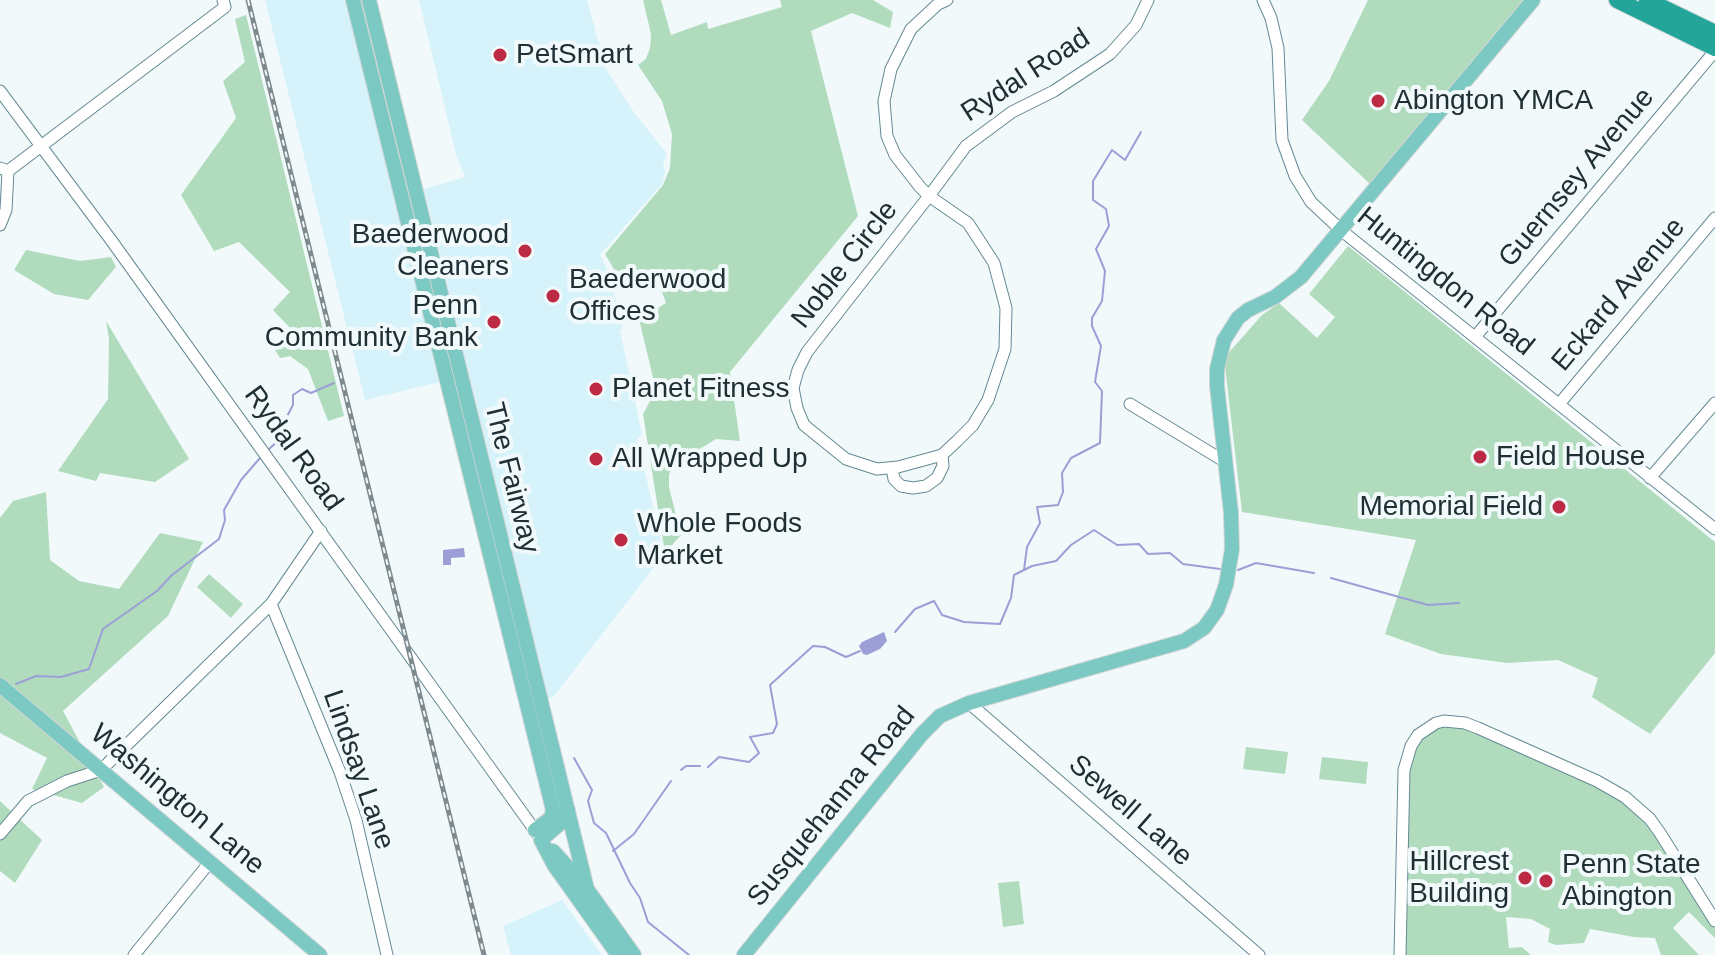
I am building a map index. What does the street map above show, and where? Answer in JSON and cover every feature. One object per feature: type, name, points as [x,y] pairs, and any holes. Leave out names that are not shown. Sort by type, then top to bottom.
[{"type":"highway","points":[[1617,0],[1715,49]]},
{"type":"highway","points":[[1647,0],[1715,33]]},
{"type":"main road","name":"The Fairway","points":[[353,0],[537,719],[568,810],[587,889],[634,955]]},
{"type":"main road","name":"The Fairway","points":[[369,0],[537,719],[553,810],[551,818],[538,835]]},
{"type":"main road","name":"Susquehanna Road","points":[[744,955],[931,724],[951,710],[969,703],[1184,641],[1204,628],[1217,610],[1226,585],[1232,549],[1217,369],[1224,340],[1238,318],[1287,289],[1342,231],[1533,0]]},
{"type":"main road","name":"Washington Lane","points":[[0,685],[320,955]]},
{"type":"main road","points":[[538,835],[557,828],[568,810]]},
{"type":"main road","name":"Rydal Road","points":[[538,835],[587,889]]},
{"type":"main road","name":"Rydal Road","points":[[538,835],[554,865],[618,955]]},
{"type":"street","points":[[0,225],[6,210],[4,170],[225,7],[223,0]]},
{"type":"street","points":[[929,196],[895,155],[887,136],[884,101],[891,69],[911,29],[938,4],[947,0]]},
{"type":"street","name":"Rydal Road","points":[[929,196],[966,146],[1012,112],[1054,91],[1110,54],[1136,25],[1148,0]]},
{"type":"street","name":"Huntingdon Road","points":[[1263,0],[1278,48],[1282,140],[1295,176],[1311,202],[1342,231],[1715,529]]},
{"type":"street","name":"Guernsey Avenue","points":[[1475,337],[1715,49]]},
{"type":"street","name":"Rydal Road","points":[[0,91],[538,835]]},
{"type":"street","name":"Noble Circle","points":[[929,196],[968,223],[994,263],[1002,287],[1007,330],[1005,349],[988,400],[973,425],[942,455],[877,469],[832,449],[804,425],[793,388],[807,352],[929,196]]},
{"type":"street","name":"Eckard Avenue","points":[[1560,403],[1715,218]]},
{"type":"street","points":[[1650,478],[1715,403]]},
{"type":"street","points":[[1130,404],[1224,461]]},
{"type":"street","name":"Noble Circle","points":[[892,468],[894,479],[901,486],[926,486],[937,478],[943,466],[942,455]]},
{"type":"street","points":[[0,834],[28,801],[67,781],[101,770],[271,604],[321,531]]},
{"type":"street","name":"Lindsay Lane","points":[[271,604],[356,820],[387,955]]},
{"type":"street","name":"Sewell Lane","points":[[969,703],[1254,954]]},
{"type":"street","points":[[1400,955],[1404,770],[1411,746],[1418,735],[1444,721],[1478,728],[1597,781],[1625,797],[1650,819],[1715,921]]},
{"type":"street","points":[[134,955],[210,862]]},
{"type":"shaded area","points":[[265,0],[347,0],[444,381],[365,400]]},
{"type":"shaded area","points":[[419,0],[587,0],[606,69],[633,111],[667,154],[663,163],[665,172],[662,184],[600,255],[609,273],[623,329],[620,330],[642,434],[637,439],[663,549],[662,557],[554,696],[548,699],[424,189],[465,177],[456,154]]},
{"type":"shaded area","points":[[562,900],[602,955],[511,955],[503,926]]},
{"type":"green space","points":[[643,0],[661,0],[671,35],[707,22],[708,29],[782,7],[780,0],[873,0],[893,12],[890,28],[852,13],[811,31],[858,216],[730,372],[740,441],[716,439],[675,464],[669,474],[669,487],[681,535],[665,553],[643,414],[656,390],[639,319],[666,303],[655,273],[615,271],[605,254],[663,185],[670,168],[672,134],[662,101],[638,65],[646,59],[650,48],[651,34]]},
{"type":"green space","name":"Abington YMCA","points":[[1368,0],[1523,0],[1371,185],[1302,120],[1329,81]]},
{"type":"green space","points":[[246,15],[344,416],[328,421],[308,369],[290,356],[280,358],[275,350],[292,330],[273,310],[290,292],[239,242],[214,251],[181,195],[236,118],[223,81],[245,62],[235,19]]},
{"type":"green space","points":[[390,124],[419,235],[444,333]]},
{"type":"green space","name":"Memorial Field","points":[[1348,246],[1715,542],[1715,653],[1650,734],[1592,697],[1598,678],[1558,660],[1507,663],[1441,654],[1385,634],[1416,540],[1242,512],[1224,358],[1262,315],[1279,303],[1317,338],[1335,317],[1309,294]]},
{"type":"green space","points":[[26,250],[80,261],[111,257],[116,267],[88,300],[54,294],[14,270]]},
{"type":"green space","points":[[106,321],[189,459],[155,482],[100,473],[96,481],[58,471],[108,399],[109,339]]},
{"type":"green space","points":[[46,492],[50,560],[79,581],[119,589],[160,533],[203,542],[168,616],[63,711],[104,787],[82,803],[32,789],[47,758],[0,733],[0,518],[13,501]]},
{"type":"green space","points":[[209,574],[243,604],[231,618],[197,587]]},
{"type":"green space","name":"Penn State Abington","points":[[1440,726],[1467,728],[1603,788],[1621,800],[1657,835],[1715,929],[1715,938],[1689,912],[1673,928],[1699,955],[1661,955],[1655,938],[1590,929],[1584,943],[1556,945],[1548,942],[1550,929],[1531,919],[1506,917],[1509,948],[1522,947],[1531,955],[1405,955],[1407,781],[1417,744]]},
{"type":"green space","points":[[1246,747],[1288,752],[1285,774],[1243,769]]},
{"type":"green space","points":[[1322,757],[1368,762],[1366,784],[1319,779]]},
{"type":"green space","points":[[0,801],[42,840],[15,883],[0,871]]},
{"type":"green space","points":[[1019,881],[1024,924],[1003,927],[998,883]]},
{"type":"water","points":[[464,548],[465,557],[451,558],[451,565],[443,565],[443,550]]},
{"type":"water","points":[[884,632],[887,641],[880,649],[863,654],[859,646],[862,642]]},
{"type":"waterway","points":[[1024,570],[1027,547],[1040,523],[1037,507],[1058,505],[1063,492],[1062,473],[1071,458],[1100,443],[1102,391],[1095,382],[1101,346],[1092,326],[1092,318],[1102,301],[1105,271],[1096,249],[1109,226],[1106,209],[1093,200],[1093,181],[1112,150],[1125,160],[1141,132]]},
{"type":"waterway","points":[[269,449],[278,441],[293,405],[293,395],[302,389],[311,393],[334,383]]},
{"type":"waterway","points":[[16,684],[36,676],[61,677],[89,669],[103,629],[157,591],[172,575],[219,539],[225,520],[224,510],[241,480],[260,458]]},
{"type":"waterway","points":[[895,632],[915,609],[934,601],[942,615],[964,622],[1000,624],[1011,598],[1014,575],[1032,566],[1056,561],[1071,545],[1094,530],[1117,545],[1139,544],[1148,554],[1170,553],[1183,564],[1220,569]]},
{"type":"waterway","points":[[1238,570],[1256,563],[1314,573]]},
{"type":"waterway","points":[[1331,578],[1428,605],[1459,603]]},
{"type":"waterway","points":[[708,767],[719,757],[749,762],[759,753],[750,737],[773,733],[777,724],[770,685],[813,646],[825,647],[846,657],[860,651]]},
{"type":"waterway","points":[[574,758],[592,790],[588,801],[594,823],[606,833],[640,898],[648,922],[689,955]]},
{"type":"waterway","points":[[681,770],[686,766],[700,766]]},
{"type":"waterway","points":[[613,851],[634,834],[671,781]]},
{"type":"railway","points":[[248,0],[484,955]]},
{"type":"place","name":"PetSmart","points":[[500,55]]},
{"type":"place","name":"Abington YMCA","points":[[1378,101]]},
{"type":"place","name":"Baederwood Cleaners","points":[[525,251]]},
{"type":"place","name":"Baederwood Offices","points":[[553,296]]},
{"type":"place","name":"Penn Community Bank","points":[[494,322]]},
{"type":"place","name":"Planet Fitness","points":[[596,389]]},
{"type":"place","name":"Field House","points":[[1480,457]]},
{"type":"place","name":"All Wrapped Up","points":[[596,459]]},
{"type":"place","name":"Memorial Field","points":[[1559,507]]},
{"type":"place","name":"Whole Foods Market","points":[[621,540]]},
{"type":"place","name":"Hillcrest Building","points":[[1525,878]]},
{"type":"place","name":"Penn State Abington","points":[[1546,881]]}]
